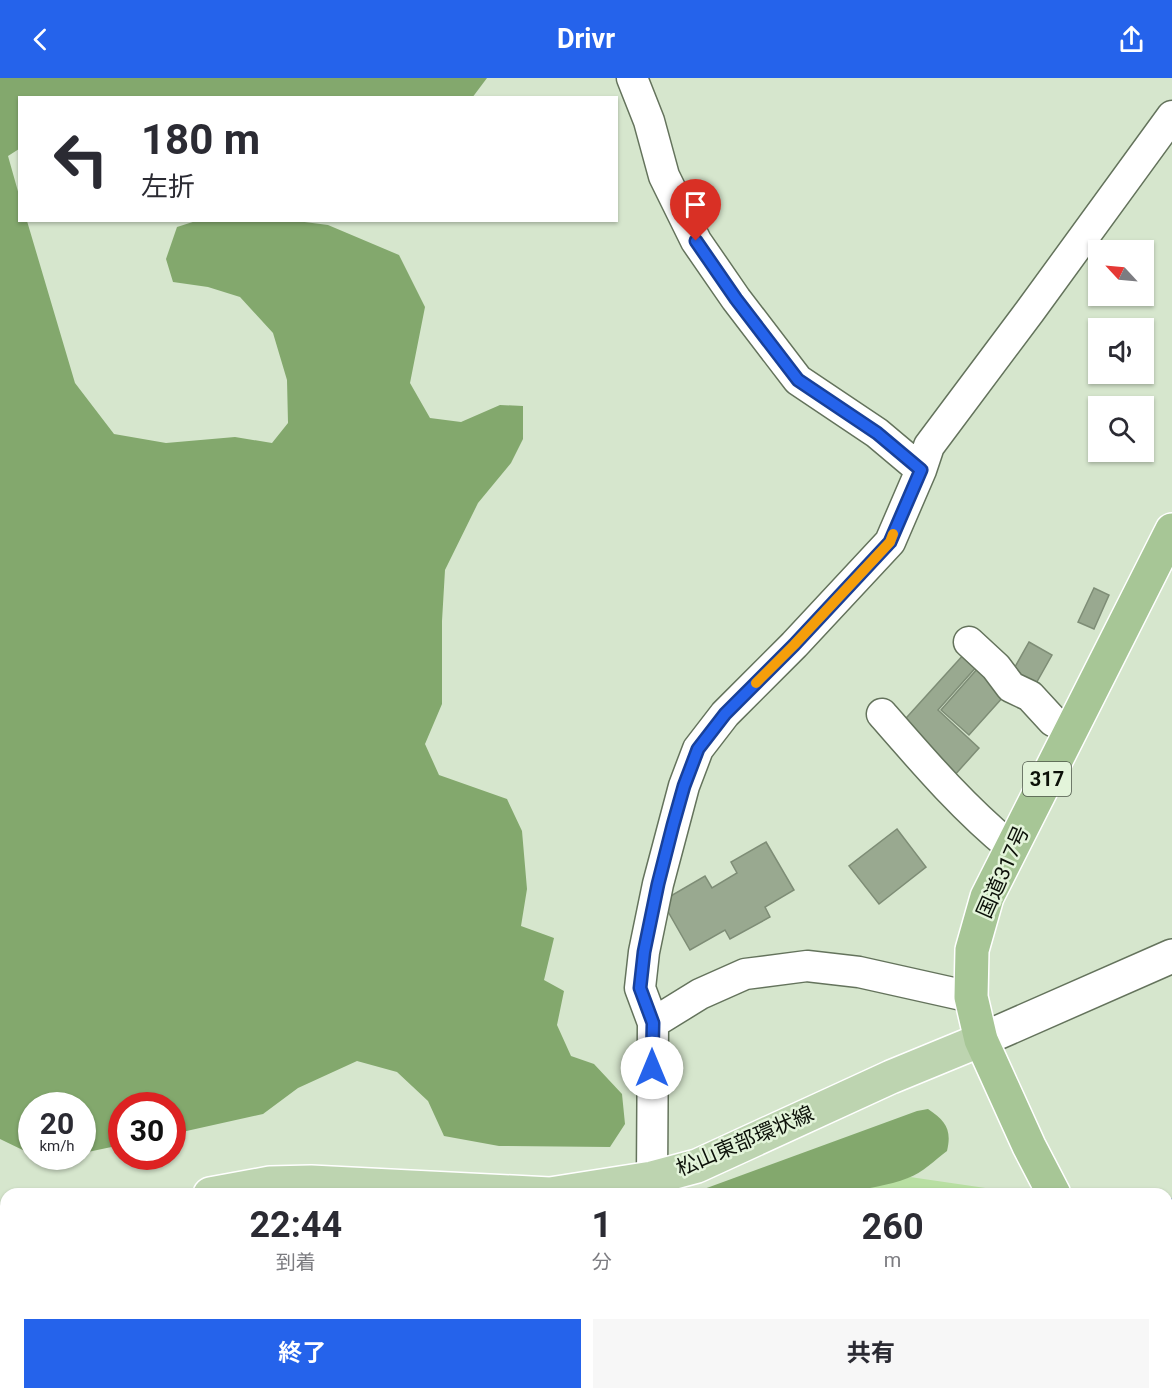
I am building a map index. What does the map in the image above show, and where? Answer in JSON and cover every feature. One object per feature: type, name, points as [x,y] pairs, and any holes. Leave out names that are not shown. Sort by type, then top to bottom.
[{"type":"highway","name":"国道317号","points":[[1051,1188],[1029,1146],[981,1040],[970,997],[972,950],[987,897],[1172,530]]},
{"type":"main road","name":"松山東部環状線","points":[[628,1188],[654,1186],[891,1077],[981,1040]]},
{"type":"main road","name":"松山東部環状線","points":[[243,1188],[270,1183],[311,1188]]},
{"type":"street","points":[[632,78],[649,121],[664,176],[696,241],[736,299],[798,380],[877,433],[921,470]]},
{"type":"street","points":[[654,1186],[653,1023],[640,988],[644,952],[658,884],[681,797],[698,749],[725,714],[794,645],[890,542],[929,446],[1172,116]]},
{"type":"street","points":[[969,642],[996,667],[1011,687],[1030,696],[1053,721],[1071,730]]},
{"type":"street","points":[[882,714],[940,782],[1012,848]]},
{"type":"street","points":[[981,1040],[1172,956]]},
{"type":"street","points":[[653,1023],[700,994],[745,974],[807,966],[859,972],[970,997]]},
{"type":"green space","points":[[0,78],[487,78],[474,96],[18,96],[18,150],[8,156],[18,191],[18,222],[27,222],[75,383],[114,434],[166,443],[235,437],[272,443],[288,423],[287,380],[273,333],[240,297],[208,287],[173,282],[166,259],[177,227],[193,222],[305,222],[328,225],[399,255],[425,307],[410,383],[430,418],[461,422],[500,405],[523,406],[523,439],[511,463],[478,503],[445,570],[442,621],[442,704],[425,744],[439,775],[507,799],[522,831],[527,889],[521,926],[554,938],[544,980],[564,991],[557,1025],[571,1056],[594,1064],[622,1094],[625,1124],[610,1147],[499,1146],[444,1136],[428,1101],[397,1072],[357,1061],[298,1088],[263,1114],[186,1131],[186,1092],[108,1092],[108,1148],[96,1150],[96,1092],[18,1092],[18,1148],[0,1139]]},
{"type":"green space","points":[[928,1109],[943,1122],[949,1137],[947,1151],[923,1170],[908,1178],[872,1188],[707,1188],[917,1111]]},
{"type":"green space","points":[[910,1177],[985,1188],[867,1188]]},
{"type":"building","points":[[1094,588],[1109,595],[1094,629],[1078,622]]},
{"type":"building","points":[[1029,642],[1052,655],[1034,687],[1011,674]]},
{"type":"building","points":[[965,653],[978,665],[938,710],[979,748],[953,777],[898,727]]},
{"type":"building","points":[[979,667],[1004,696],[969,735],[941,710]]},
{"type":"building","points":[[897,829],[926,867],[879,904],[849,866]]},
{"type":"building","points":[[766,842],[794,890],[765,907],[770,917],[730,939],[725,930],[690,950],[662,901],[705,876],[712,888],[737,873],[731,862]]},
{"type":"slow traffic","points":[[756,683],[890,542],[893,534]]},
{"type":"route","points":[[652,1068],[653,1023],[640,988],[644,952],[673,825],[698,749],[725,714],[794,645],[890,542],[921,470],[877,433],[798,380],[736,299],[696,241]]}]
